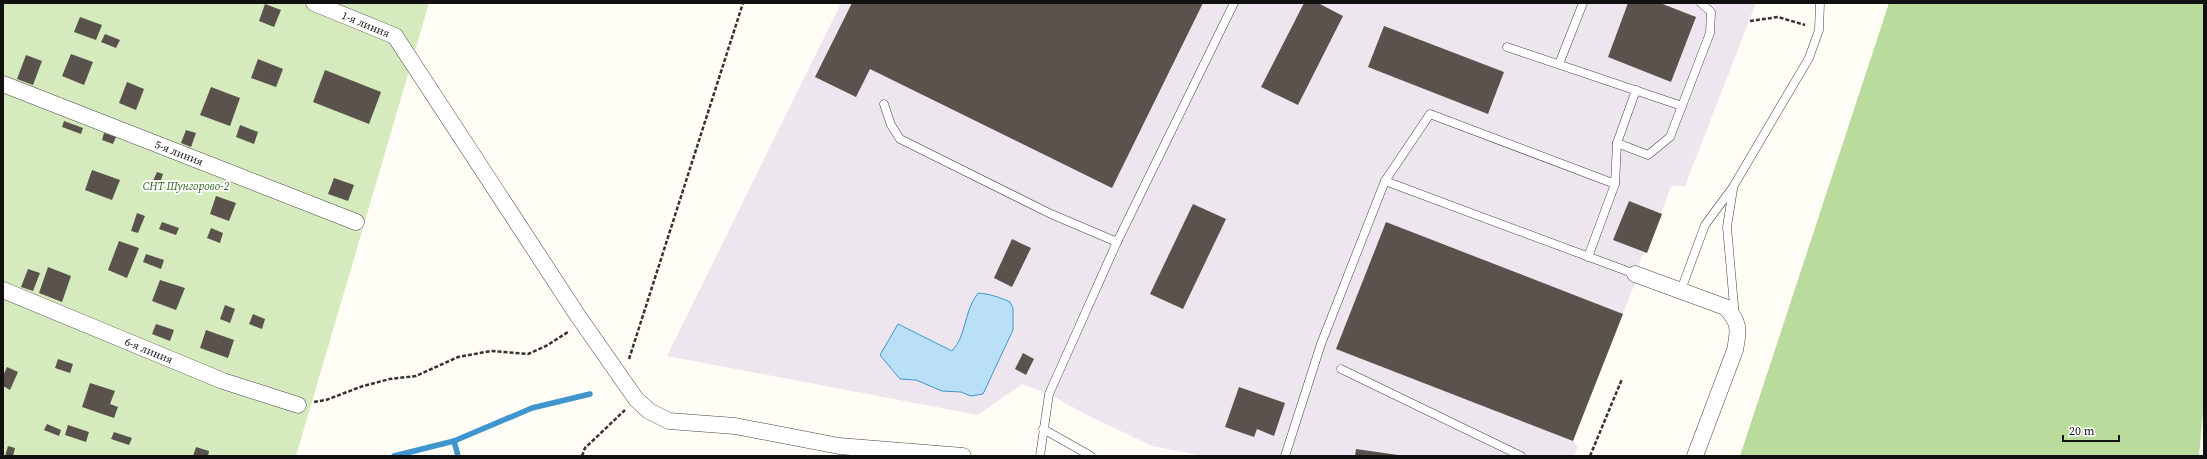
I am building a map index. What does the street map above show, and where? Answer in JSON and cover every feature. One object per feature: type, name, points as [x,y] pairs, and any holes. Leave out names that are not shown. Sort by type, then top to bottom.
[{"type":"street","name":"1-я линия","points":[[314,3],[395,36],[583,323]]},
{"type":"street","name":"5-я линия","points":[[3,84],[356,222]]},
{"type":"street","points":[[1635,274],[1725,307],[1735,318],[1739,332],[1735,350],[1695,456]]},
{"type":"street","name":"6-я линия","points":[[3,290],[223,381],[298,405]]},
{"type":"street","points":[[583,323],[636,399],[649,411],[669,421],[735,426],[839,446],[963,456]]},
{"type":"lane","points":[[1040,456],[1049,394],[1117,242],[1234,3]]},
{"type":"lane","points":[[1559,64],[1583,3]]},
{"type":"lane","points":[[1617,143],[1648,155],[1670,137],[1710,33],[1711,12],[1701,3]]},
{"type":"lane","points":[[1681,290],[1705,225],[1733,187],[1809,58],[1820,30],[1820,3]]},
{"type":"lane","points":[[1507,47],[1682,106]]},
{"type":"lane","points":[[1588,257],[1615,184],[1617,143],[1636,90]]},
{"type":"lane","points":[[884,104],[891,125],[900,139],[1037,207],[1117,242]]},
{"type":"lane","points":[[1285,456],[1321,344],[1385,181],[1430,114],[1615,184]]},
{"type":"lane","points":[[1385,181],[1635,274]]},
{"type":"lane","points":[[1733,187],[1727,227],[1735,318]]},
{"type":"lane","points":[[1341,369],[1521,456]]},
{"type":"lane","points":[[1043,429],[1091,456]]},
{"type":"path","points":[[622,380],[743,3]]},
{"type":"path","points":[[1750,21],[1778,17],[1820,30]]},
{"type":"path","points":[[298,405],[326,400],[363,386],[390,379],[416,376],[458,357],[491,351],[528,354],[546,346],[583,323]]},
{"type":"path","points":[[1590,456],[1622,379]]},
{"type":"path","points":[[582,456],[585,448],[636,399]]},
{"type":"shaded area","points":[[841,3],[1756,3],[1685,186],[1671,186],[1647,253],[1642,256],[1635,274],[1635,283],[1573,441],[1578,447],[1574,456],[1203,456],[1152,446],[1085,414],[1049,394],[1022,384],[978,415],[667,356]]},
{"type":"green space","name":"СНТ Шунгорово-2","points":[[3,3],[429,3],[296,456],[3,456]]},
{"type":"green space","points":[[1889,3],[2204,3],[2204,401],[2199,456],[1740,456]]},
{"type":"water","points":[[978,293],[1006,300],[1010,302],[1013,308],[1013,330],[983,394],[971,396],[961,392],[942,391],[916,380],[900,379],[880,355],[898,324],[952,351],[957,345],[970,308]]},
{"type":"building","points":[[852,3],[1203,3],[1112,188],[870,69],[856,97],[815,77]]},
{"type":"building","points":[[1304,3],[1318,3],[1343,16],[1298,105],[1261,87]]},
{"type":"building","points":[[1628,3],[1660,3],[1696,17],[1671,82],[1608,57]]},
{"type":"building","points":[[265,4],[281,10],[274,27],[259,21]]},
{"type":"building","points":[[80,17],[102,25],[96,40],[74,32]]},
{"type":"building","points":[[1384,26],[1504,72],[1488,114],[1368,67]]},
{"type":"building","points":[[105,34],[120,40],[116,48],[101,42]]},
{"type":"building","points":[[71,54],[93,62],[84,85],[62,76]]},
{"type":"building","points":[[26,55],[42,61],[33,85],[17,79]]},
{"type":"building","points":[[258,59],[283,69],[276,87],[251,78]]},
{"type":"building","points":[[325,70],[381,92],[369,124],[313,102]]},
{"type":"building","points":[[127,82],[144,89],[136,110],[119,103]]},
{"type":"building","points":[[211,87],[240,98],[230,126],[200,115]]},
{"type":"building","points":[[64,121],[83,128],[81,134],[62,127]]},
{"type":"building","points":[[240,125],[258,132],[254,144],[236,137]]},
{"type":"building","points":[[186,130],[196,133],[191,147],[181,143]]},
{"type":"building","points":[[104,133],[116,137],[113,144],[102,140]]},
{"type":"building","points":[[92,170],[120,180],[112,200],[85,190]]},
{"type":"building","points":[[157,172],[163,174],[159,186],[152,183]]},
{"type":"building","points":[[334,178],[354,185],[348,201],[328,194]]},
{"type":"building","points":[[216,196],[236,203],[229,221],[210,214]]},
{"type":"building","points":[[1629,201],[1662,214],[1647,253],[1613,240]]},
{"type":"building","points":[[1193,204],[1226,219],[1183,309],[1150,294]]},
{"type":"building","points":[[137,213],[145,216],[138,233],[131,231]]},
{"type":"building","points":[[162,222],[179,228],[176,235],[159,229]]},
{"type":"building","points":[[1386,222],[1623,314],[1573,441],[1336,349]]},
{"type":"building","points":[[211,228],[223,233],[220,243],[207,238]]},
{"type":"building","points":[[1012,239],[1031,248],[1012,287],[994,278]]},
{"type":"building","points":[[119,241],[139,248],[127,278],[108,270]]},
{"type":"building","points":[[146,254],[164,260],[161,269],[143,262]]},
{"type":"building","points":[[48,267],[71,276],[62,302],[39,293]]},
{"type":"building","points":[[28,269],[40,273],[33,291],[21,287]]},
{"type":"building","points":[[160,280],[185,288],[176,310],[152,301]]},
{"type":"building","points":[[225,305],[235,309],[230,323],[220,319]]},
{"type":"building","points":[[253,314],[265,319],[262,329],[249,324]]},
{"type":"building","points":[[156,324],[174,330],[170,341],[152,334]]},
{"type":"building","points":[[206,330],[234,340],[228,358],[200,348]]},
{"type":"building","points":[[1023,353],[1034,359],[1026,375],[1015,369]]},
{"type":"building","points":[[58,359],[73,364],[70,373],[55,368]]},
{"type":"building","points":[[7,367],[18,372],[10,390],[3,386],[3,376]]},
{"type":"building","points":[[90,383],[115,391],[110,404],[118,407],[114,418],[82,407]]},
{"type":"building","points":[[1239,387],[1285,403],[1274,436],[1257,429],[1254,437],[1225,427]]},
{"type":"building","points":[[47,424],[61,430],[59,436],[44,430]]},
{"type":"building","points":[[68,425],[89,432],[86,442],[65,435]]},
{"type":"building","points":[[114,432],[132,438],[129,445],[111,439]]},
{"type":"building","points":[[8,446],[15,448],[13,456],[5,456]]},
{"type":"building","points":[[196,447],[209,451],[208,456],[193,456]]},
{"type":"building","points":[[1356,449],[1398,455],[1398,456],[1355,456]]},
{"type":"waterway","points":[[394,456],[454,441],[532,408],[590,394]]},
{"type":"waterway","points":[[454,441],[458,456]]}]
